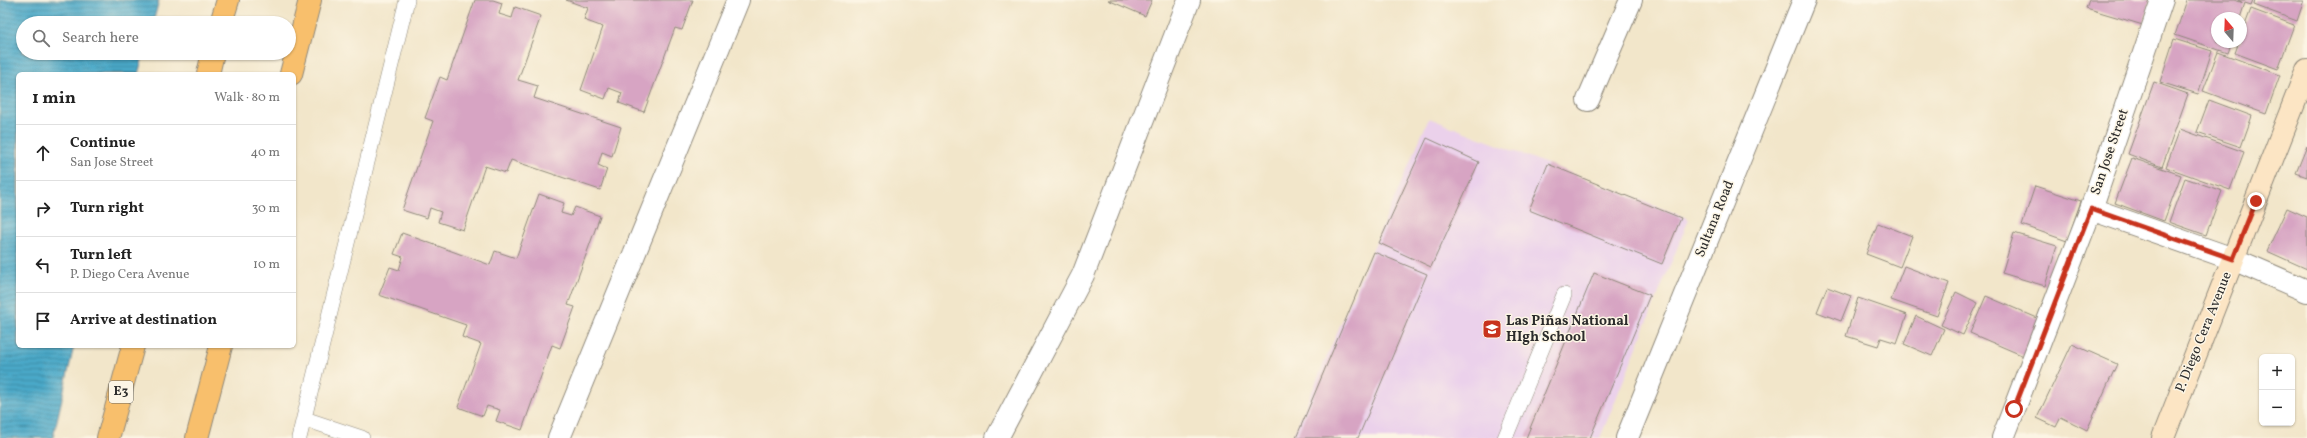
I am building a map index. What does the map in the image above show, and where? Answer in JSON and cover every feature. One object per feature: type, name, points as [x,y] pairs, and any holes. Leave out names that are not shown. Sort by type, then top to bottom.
[{"type":"highway","points":[[223,16],[228,0]]},
{"type":"highway","points":[[296,55],[310,0]]},
{"type":"highway","points":[[208,72],[211,60]]},
{"type":"highway","points":[[292,72],[295,60]]},
{"type":"highway","name":"E3","points":[[108,438],[132,348]]},
{"type":"highway","points":[[197,438],[220,348]]},
{"type":"main road","name":"P. Diego Cera Avenue","points":[[2163,438],[2307,70]]},
{"type":"street","points":[[559,438],[738,0]]},
{"type":"street","points":[[997,438],[1083,275],[1189,0]]},
{"type":"street","points":[[1588,100],[1631,0]]},
{"type":"street","name":"Sultana Road","points":[[1627,438],[1804,0]]},
{"type":"street","name":"San Jose Street","points":[[2003,438],[2091,209],[2162,0]]},
{"type":"street","points":[[2091,209],[2233,259],[2307,291]]},
{"type":"lane","points":[[299,438],[305,419],[407,0]]},
{"type":"lane","points":[[1505,438],[1564,295]]},
{"type":"lane","points":[[305,419],[362,438]]},
{"type":"shaded area","name":"Las Piñas National HIgh School","points":[[1429,118],[1689,219],[1600,438],[1292,438]]},
{"type":"water","points":[[0,0],[159,0],[155,16],[16,16],[16,60],[142,60],[139,72],[16,72],[16,348],[74,348],[53,438],[0,438]]},
{"type":"building","points":[[475,0],[493,0],[502,3],[499,14],[512,18],[515,7],[541,16],[518,80],[538,86],[534,98],[621,127],[612,156],[602,152],[598,165],[607,169],[600,190],[511,160],[506,173],[485,166],[463,230],[438,222],[441,212],[430,208],[427,218],[402,210],[433,121],[425,118],[440,77],[447,80]]},
{"type":"building","points":[[566,0],[693,0],[682,30],[675,28],[644,112],[619,103],[622,93],[609,88],[605,99],[581,90],[603,27],[584,20],[588,8]]},
{"type":"building","points":[[1108,0],[1152,0],[1145,16]]},
{"type":"building","points":[[2089,0],[2151,0],[2143,25],[2086,8]]},
{"type":"building","points":[[2187,0],[2235,0],[2243,3],[2238,0],[2253,0],[2251,5],[2245,3],[2242,12],[2211,12],[2211,47],[2175,35]]},
{"type":"building","points":[[2255,0],[2304,0],[2297,21],[2254,5]]},
{"type":"building","points":[[2251,9],[2294,25],[2278,69],[2235,53],[2237,48],[2247,48],[2247,20]]},
{"type":"building","points":[[2174,39],[2212,51],[2198,94],[2160,82]]},
{"type":"building","points":[[2213,48],[2230,48],[2228,53]]},
{"type":"building","points":[[2218,52],[2280,75],[2266,114],[2203,91]]},
{"type":"building","points":[[2154,82],[2188,94],[2162,167],[2128,154]]},
{"type":"building","points":[[2209,100],[2252,116],[2241,147],[2197,132]]},
{"type":"building","points":[[2180,129],[2244,152],[2230,190],[2166,167]]},
{"type":"building","points":[[1427,138],[1479,162],[1431,267],[1379,243]]},
{"type":"building","points":[[2307,146],[2307,177],[2296,173]]},
{"type":"building","points":[[2132,158],[2181,175],[2164,221],[2115,203]]},
{"type":"building","points":[[1548,164],[1681,218],[1662,264],[1529,210]]},
{"type":"building","points":[[2185,178],[2222,191],[2206,235],[2169,222]]},
{"type":"building","points":[[2035,186],[2081,201],[2067,241],[2022,225]]},
{"type":"building","points":[[539,194],[564,203],[561,213],[571,216],[575,207],[600,216],[568,305],[575,307],[560,348],[552,345],[522,430],[496,421],[500,410],[487,406],[483,416],[458,407],[481,344],[462,337],[466,325],[379,295],[390,267],[399,270],[403,257],[394,254],[402,233],[490,265],[495,251],[516,258]]},
{"type":"building","points":[[2287,208],[2307,217],[2307,269],[2267,251]]},
{"type":"building","points":[[1878,223],[1912,236],[1900,267],[1866,254]]},
{"type":"building","points":[[2014,233],[2057,246],[2045,286],[2002,273]]},
{"type":"building","points":[[1374,252],[1427,274],[1358,438],[1296,438]]},
{"type":"building","points":[[1904,266],[1949,283],[1937,316],[1891,300]]},
{"type":"building","points":[[1594,273],[1650,295],[1590,438],[1526,438]]},
{"type":"building","points":[[1827,287],[1851,296],[1841,321],[1817,312]]},
{"type":"building","points":[[1956,292],[1978,303],[1963,335],[1941,325]]},
{"type":"building","points":[[1986,296],[2042,320],[2026,357],[1970,333]]},
{"type":"building","points":[[1858,298],[1907,315],[1897,343],[1881,338],[1878,346],[1846,336]]},
{"type":"building","points":[[1916,316],[1944,329],[1932,356],[1904,344]]},
{"type":"building","points":[[2072,344],[2117,364],[2087,430],[2061,417],[2056,427],[2037,418]]},
{"type":"place","name":"Las Piñas National HIgh School","points":[[1492,329]]},
{"type":"route","points":[[2014,409],[2091,209],[2233,259],[2256,201]]}]
